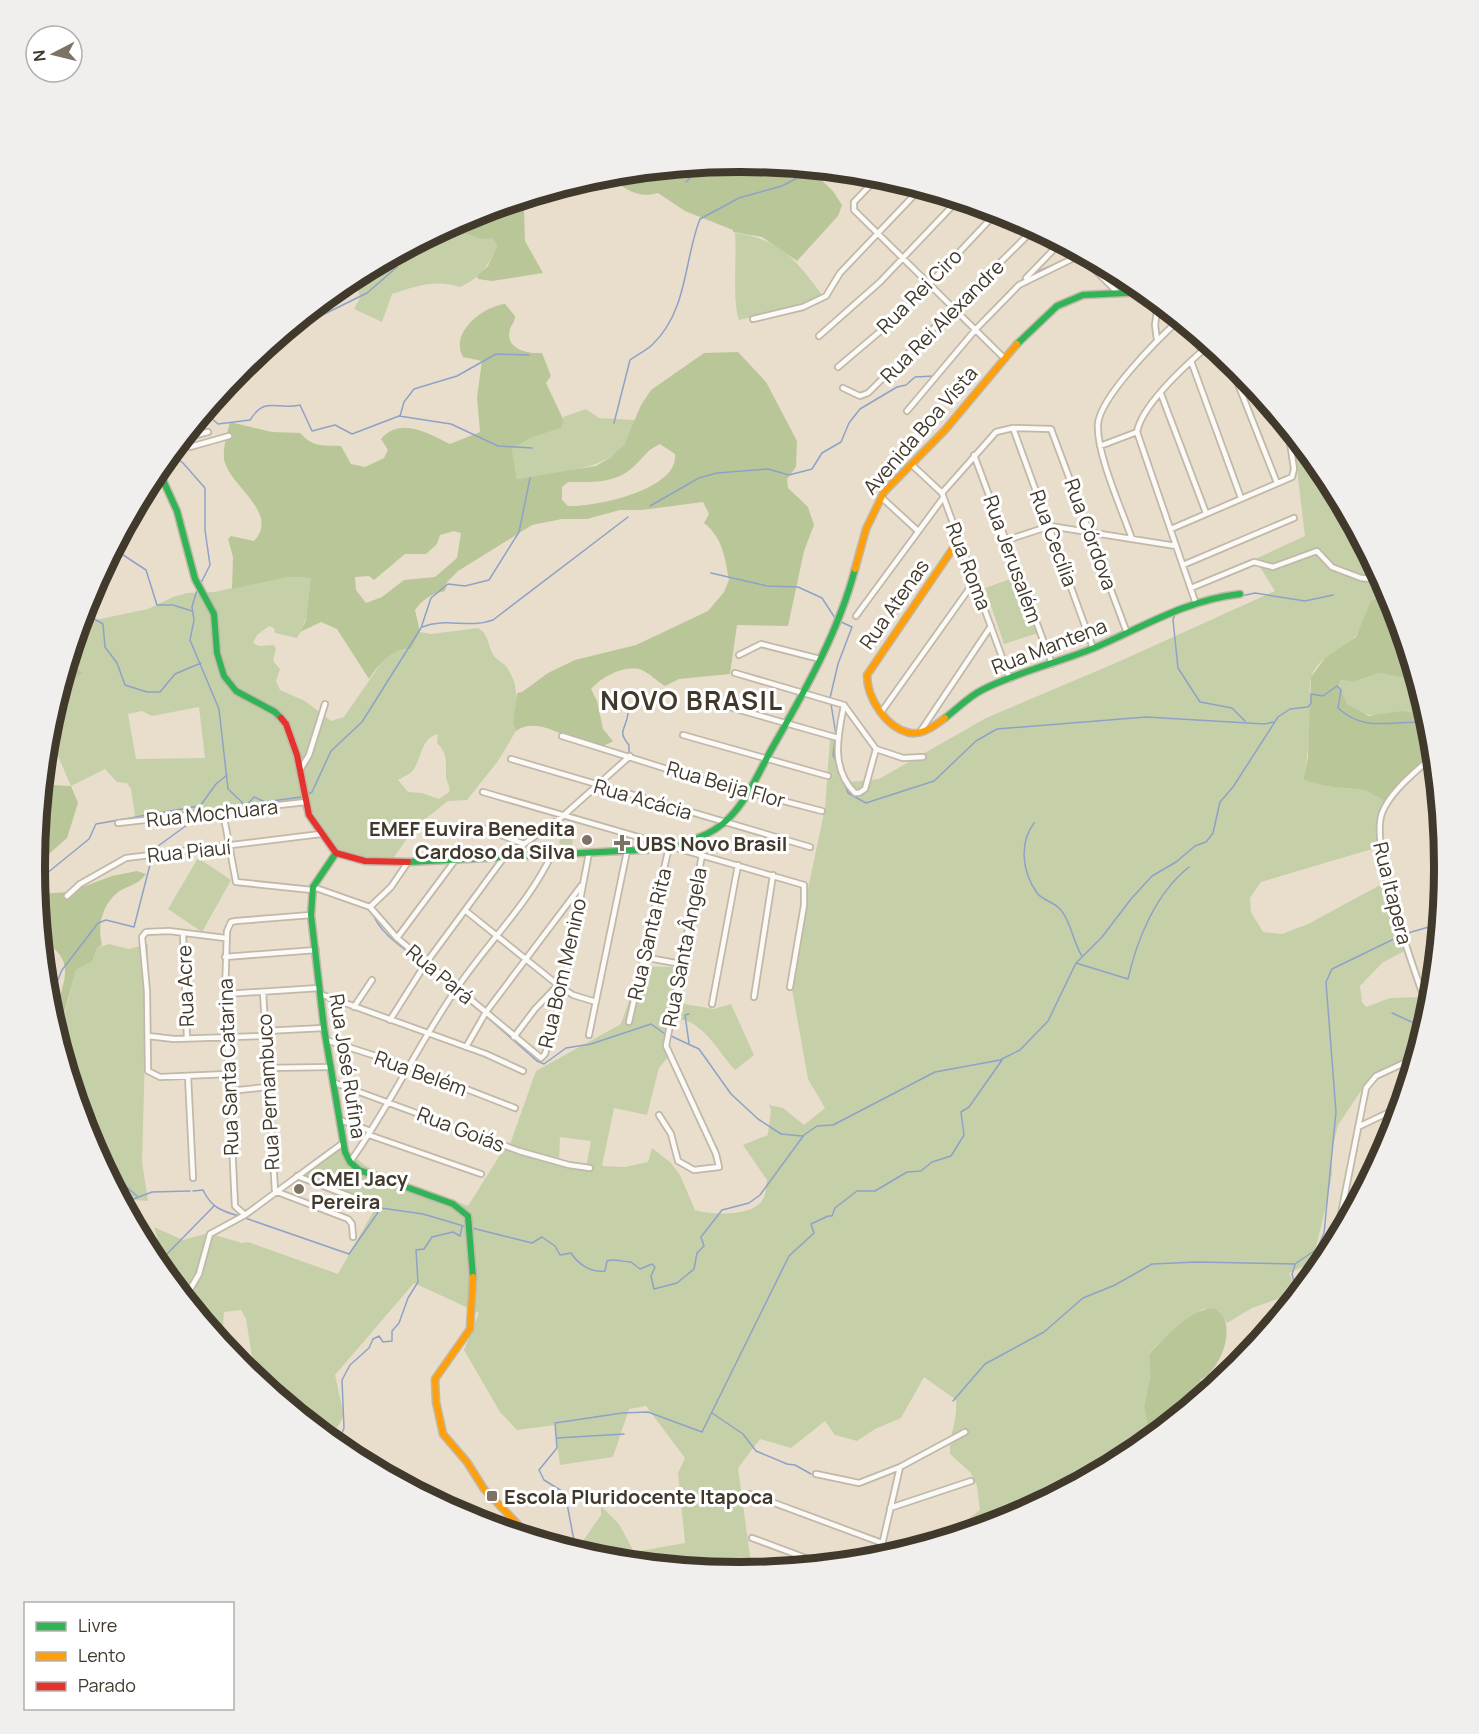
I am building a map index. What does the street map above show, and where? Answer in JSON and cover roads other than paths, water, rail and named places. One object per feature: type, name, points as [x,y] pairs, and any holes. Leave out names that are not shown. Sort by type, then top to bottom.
[{"type":"street","points":[[870,185],[854,202],[853,208],[1004,357]]},
{"type":"street","points":[[753,319],[803,307],[826,296],[840,273],[914,195]]},
{"type":"street","points":[[819,336],[843,318],[952,206]]},
{"type":"street","name":"Rua Rei Ciro","points":[[838,367],[903,312],[990,219]]},
{"type":"street","name":"Rua Rei Alexandre","points":[[843,388],[860,396],[868,393],[1028,235]]},
{"type":"street","points":[[907,411],[976,329],[1055,248]]},
{"type":"street","points":[[1024,281],[1072,258]]},
{"type":"street","points":[[1105,277],[1117,292]]},
{"type":"street","name":"Avenida Boa Vista","points":[[336,853],[365,861],[408,862],[669,847],[699,838],[724,823],[748,792],[820,659],[851,585],[866,529],[881,497],[960,412],[1004,357],[1057,306],[1079,296],[1128,292]]},
{"type":"street","points":[[1157,312],[1155,325],[1157,340]]},
{"type":"street","points":[[1132,539],[1100,446],[1098,424],[1101,411],[1157,340],[1173,325]]},
{"type":"street","points":[[1195,601],[1137,432],[1141,419],[1161,394],[1203,350]]},
{"type":"street","points":[[1191,361],[1241,498]]},
{"type":"street","points":[[1243,388],[1277,483]]},
{"type":"street","points":[[1161,394],[1206,513]]},
{"type":"street","name":"Rua Córdova","points":[[1013,428],[1046,427],[1055,436],[1126,633]]},
{"type":"street","points":[[856,616],[974,455],[996,432],[1013,428]]},
{"type":"street","name":"Rua Cecília","points":[[1013,428],[1093,648]]},
{"type":"street","points":[[196,435],[208,432]]},
{"type":"street","points":[[1100,446],[1137,432]]},
{"type":"street","points":[[187,446],[229,436]]},
{"type":"street","points":[[1171,529],[1292,477],[1294,469],[1290,444]]},
{"type":"street","name":"Rua Jerusalém","points":[[974,455],[1052,664]]},
{"type":"street","name":"Rua Roma","points":[[911,464],[943,495],[1010,679]]},
{"type":"street","points":[[163,480],[177,511],[195,579],[214,614],[217,653],[226,681],[236,691],[275,712],[283,719],[292,736],[311,819],[336,853],[312,888]]},
{"type":"street","points":[[881,497],[918,531]]},
{"type":"street","points":[[1183,565],[1294,518]]},
{"type":"street","points":[[1007,540],[1050,526],[1176,546]]},
{"type":"street","name":"Rua Atenas","points":[[920,732],[911,733],[901,729],[882,711],[868,689],[868,671],[958,540]]},
{"type":"street","points":[[1191,588],[1254,562],[1273,567],[1317,550],[1332,567],[1361,578],[1371,579]]},
{"type":"street","points":[[882,711],[975,582]]},
{"type":"street","name":"Rua Mantena","points":[[920,732],[937,723],[977,693],[1093,648],[1195,601],[1240,594]]},
{"type":"street","points":[[920,732],[991,626]]},
{"type":"street","points":[[739,656],[761,644],[820,659]]},
{"type":"street","points":[[735,673],[844,705],[876,748],[903,758],[923,757]]},
{"type":"street","points":[[300,770],[309,755],[325,704]]},
{"type":"street","points":[[844,705],[837,756],[850,786],[857,793],[863,791],[869,781],[876,748]]},
{"type":"street","points":[[729,707],[785,725],[838,738]]},
{"type":"street","points":[[683,735],[828,776]]},
{"type":"street","name":"Rua Beija Flor","points":[[562,736],[748,792],[822,811]]},
{"type":"street","points":[[514,856],[524,844],[563,816],[630,756]]},
{"type":"street","name":"Rua Acácia","points":[[511,759],[810,847]]},
{"type":"street","name":"Rua Itapera","points":[[1423,992],[1401,927],[1380,849],[1378,832],[1381,815],[1393,794],[1426,763]]},
{"type":"street","points":[[483,792],[802,884],[806,895],[790,987]]},
{"type":"street","name":"Rua Mochuara","points":[[118,823],[306,802]]},
{"type":"street","points":[[224,812],[236,882],[312,888],[370,907],[391,887],[408,862]]},
{"type":"street","points":[[483,828],[524,844]]},
{"type":"street","name":"Rua Piauí","points":[[67,896],[80,884],[123,859],[321,834]]},
{"type":"street","name":"Rua Santa Rita","points":[[629,1022],[669,847]]},
{"type":"street","points":[[589,1035],[627,850]]},
{"type":"street","name":"Rua Bom Menino","points":[[514,1037],[537,1057],[543,1057],[589,853]]},
{"type":"street","points":[[350,1162],[370,1133],[427,1032],[457,987],[536,884],[552,854]]},
{"type":"street","name":"Rua Santa Ângela","points":[[659,1115],[671,1134],[678,1161],[694,1170],[719,1167],[709,1139],[671,1061],[666,1040],[702,855]]},
{"type":"street","points":[[390,1020],[426,963],[505,856]]},
{"type":"street","points":[[398,938],[456,859]]},
{"type":"street","points":[[712,1004],[738,865]]},
{"type":"street","points":[[753,997],[773,875]]},
{"type":"street","points":[[466,1047],[486,1012],[583,884]]},
{"type":"street","name":"Rua José Rufina","points":[[312,888],[311,915],[319,991],[343,1143],[350,1162],[359,1170],[453,1204],[466,1213],[471,1228],[471,1322],[465,1338],[435,1379],[440,1426],[484,1490],[519,1526]]},
{"type":"street","name":"Rua Pará","points":[[370,907],[398,938],[514,1037]]},
{"type":"street","points":[[466,911],[495,937],[560,987],[596,1002]]},
{"type":"street","name":"Rua Santa Catarina","points":[[245,1215],[239,1211],[233,1201],[226,1036],[225,938],[231,922],[311,915]]},
{"type":"street","points":[[225,938],[158,931],[146,932],[142,937],[148,1036],[147,1070],[152,1076],[160,1077],[228,1074]]},
{"type":"street","name":"Rua Acre","points":[[183,934],[187,1038]]},
{"type":"street","points":[[225,957],[316,950]]},
{"type":"street","points":[[643,957],[681,964]]},
{"type":"street","points":[[354,1007],[372,980]]},
{"type":"street","points":[[514,1037],[535,1009],[560,987]]},
{"type":"street","points":[[225,994],[319,991],[354,1007],[427,1032],[523,1071]]},
{"type":"street","name":"Rua Pernambuco","points":[[263,992],[275,1191]]},
{"type":"street","points":[[148,1036],[187,1038],[324,1028]]},
{"type":"street","name":"Rua Belém","points":[[326,1040],[407,1066],[514,1108]]},
{"type":"street","points":[[1341,1214],[1369,1083],[1376,1076],[1405,1062]]},
{"type":"street","points":[[266,1068],[331,1067]]},
{"type":"street","points":[[188,1076],[193,1178]]},
{"type":"street","name":"Rua Goiás","points":[[334,1083],[519,1151],[569,1165],[590,1168]]},
{"type":"street","points":[[229,1091],[267,1087]]},
{"type":"street","points":[[1358,1127],[1389,1112]]},
{"type":"street","points":[[340,1120],[481,1174]]},
{"type":"street","points":[[189,1291],[197,1278],[210,1234],[245,1215],[343,1143]]},
{"type":"street","points":[[297,1176],[365,1202]]},
{"type":"street","points":[[275,1191],[348,1220],[352,1224],[353,1237]]},
{"type":"street","points":[[816,1474],[859,1483],[900,1467],[965,1432]]},
{"type":"street","points":[[881,1547],[900,1467]]},
{"type":"street","points":[[890,1508],[971,1481]]},
{"type":"street","points":[[750,1494],[882,1543]]},
{"type":"street","points":[[752,1538],[806,1558]]},
{"type":"waterway","points":[[686,182],[693,174]]},
{"type":"waterway","points":[[614,423],[630,360],[653,344],[673,316],[684,284],[700,219],[739,198],[782,186],[802,175]]},
{"type":"waterway","points":[[1032,274],[1069,258]]},
{"type":"waterway","points":[[312,320],[367,293],[397,267]]},
{"type":"waterway","points":[[1018,284],[1025,277]]},
{"type":"waterway","points":[[988,314],[1012,289]]},
{"type":"waterway","points":[[400,416],[404,402],[414,389],[457,376],[496,354],[529,355]]},
{"type":"waterway","points":[[650,506],[699,478],[717,473],[768,469],[789,475],[812,469],[822,453],[841,442],[849,423],[860,409],[897,387],[906,385],[915,377],[934,376]]},
{"type":"waterway","points":[[210,417],[218,424],[250,420],[256,412],[267,406],[300,405],[312,431],[335,425],[352,434],[399,416],[451,424],[498,446],[532,448]]},
{"type":"waterway","points":[[178,459],[205,488],[205,530],[210,565],[201,583]]},
{"type":"waterway","points":[[307,795],[312,792],[331,751],[362,722],[421,628],[431,598],[448,584],[465,586],[489,580],[519,532],[530,478]]},
{"type":"waterway","points":[[422,627],[440,623],[475,623],[493,620],[628,517]]},
{"type":"waterway","points":[[121,553],[146,570],[157,605],[173,605],[192,611]]},
{"type":"waterway","points":[[711,573],[767,586],[798,587],[822,598],[835,618]]},
{"type":"waterway","points":[[197,590],[192,607],[194,620],[190,640],[219,709],[228,789],[246,806],[254,797],[265,802],[301,797]]},
{"type":"waterway","points":[[1241,596],[1255,593],[1305,601],[1333,595]]},
{"type":"waterway","points":[[1182,611],[1175,614],[1173,620],[1178,668],[1200,702],[1232,708],[1245,721]]},
{"type":"waterway","points":[[92,618],[103,624],[105,647],[117,663],[125,685],[147,692],[160,692],[175,674],[201,663]]},
{"type":"waterway","points":[[836,735],[830,698],[838,664],[852,627],[839,621]]},
{"type":"waterway","points":[[472,1228],[532,1243],[542,1237],[555,1246],[560,1255],[571,1253],[577,1261],[595,1271],[605,1271],[607,1261],[610,1260],[631,1262],[640,1269],[652,1264],[655,1267],[651,1276],[654,1289],[677,1283],[694,1269],[697,1253],[704,1246],[701,1237],[722,1210],[749,1203],[760,1195],[804,1135],[817,1126],[833,1125],[935,1072],[1000,1060],[1020,1050],[1048,1021],[1076,963],[1102,937],[1131,899],[1152,876],[1176,862],[1195,846],[1206,842],[1213,833],[1220,802],[1233,787],[1278,717],[1290,709],[1308,707],[1311,703],[1311,694],[1323,696],[1337,686],[1341,690],[1338,708],[1359,721],[1381,724],[1419,722]]},
{"type":"waterway","points":[[629,754],[629,745],[623,736],[623,729],[628,713],[646,692]]},
{"type":"waterway","points":[[844,782],[848,793],[866,803],[934,781],[976,741],[997,729],[1146,717],[1265,724],[1273,722]]},
{"type":"waterway","points":[[835,740],[833,755],[837,764]]},
{"type":"waterway","points":[[195,813],[216,784],[227,775]]},
{"type":"waterway","points":[[45,874],[89,839],[96,824],[199,806]]},
{"type":"waterway","points":[[55,986],[62,970],[98,923],[106,920],[134,927],[154,849],[187,825],[192,817]]},
{"type":"waterway","points":[[1034,823],[1024,848],[1028,876],[1039,895],[1064,914],[1082,956]]},
{"type":"waterway","points":[[1076,963],[1128,979],[1137,948],[1158,903],[1177,878],[1189,867]]},
{"type":"waterway","points":[[373,914],[387,935],[422,963]]},
{"type":"waterway","points":[[1408,933],[1431,926]]},
{"type":"waterway","points":[[953,1401],[985,1364],[1044,1332],[1083,1298],[1115,1285],[1152,1264],[1197,1262],[1295,1264],[1317,1249],[1324,1233],[1336,1112],[1326,982],[1332,969],[1400,936]]},
{"type":"waterway","points":[[428,968],[452,988]]},
{"type":"waterway","points":[[457,992],[482,1013]]},
{"type":"waterway","points":[[1392,1013],[1416,1023]]},
{"type":"waterway","points":[[689,1014],[685,1015],[689,1043]]},
{"type":"waterway","points":[[487,1017],[537,1061],[544,1064],[566,1048],[591,1044],[651,1024],[665,1034]]},
{"type":"waterway","points":[[671,1036],[699,1049],[731,1094],[758,1119],[781,1134],[802,1136]]},
{"type":"waterway","points":[[574,1541],[565,1493],[544,1480],[539,1470],[557,1448],[555,1423],[622,1413],[648,1412],[702,1432],[789,1256],[814,1233],[811,1224],[832,1216],[835,1208],[857,1191],[875,1191],[907,1172],[921,1171],[932,1162],[951,1156],[964,1135],[961,1112],[969,1107],[1002,1060]]},
{"type":"waterway","points":[[121,1182],[137,1196]]},
{"type":"waterway","points":[[193,1191],[203,1190],[209,1201],[217,1208],[239,1216]]},
{"type":"waterway","points":[[131,1200],[152,1192],[190,1191]]},
{"type":"waterway","points":[[163,1255],[214,1206]]},
{"type":"waterway","points":[[245,1218],[349,1254],[381,1208],[423,1214],[467,1227]]},
{"type":"waterway","points":[[341,1435],[344,1428],[342,1380],[350,1365],[369,1348],[373,1339],[379,1336],[383,1342],[392,1341],[392,1331],[399,1323],[408,1298],[418,1282],[416,1250],[424,1249],[432,1237],[453,1232],[460,1236],[462,1227]]},
{"type":"waterway","points":[[1294,1284],[1292,1274],[1295,1265]]},
{"type":"waterway","points":[[712,1413],[743,1434],[756,1451],[795,1465],[811,1474]]},
{"type":"waterway","points":[[557,1438],[624,1434]]},
{"type":"place","name":"EMEF Euvira Benedita Cardoso da Silva","points":[[587,840]]},
{"type":"place","name":"UBS Novo Brasil","points":[[622,843]]},
{"type":"place","name":"CMEI Jacy Pereira","points":[[299,1189]]},
{"type":"place","name":"Escola Pluridocente Itapoca","points":[[492,1496]]},
{"type":"district","name":"NOVO BRASIL","points":[[692,700]]}]
